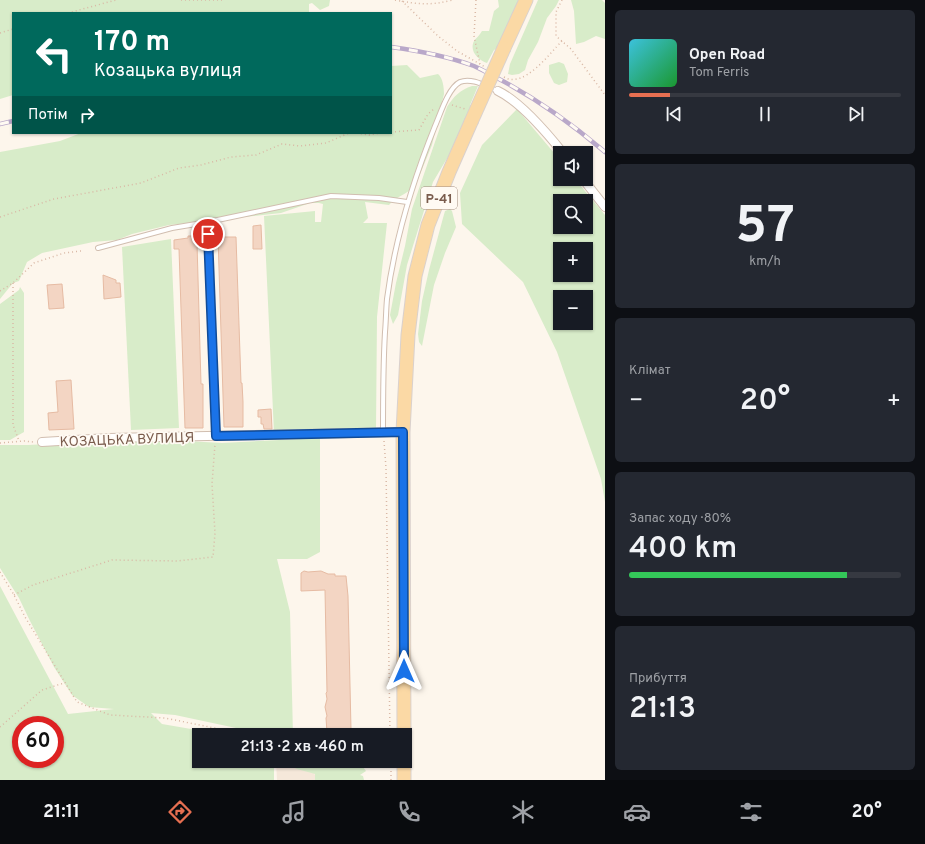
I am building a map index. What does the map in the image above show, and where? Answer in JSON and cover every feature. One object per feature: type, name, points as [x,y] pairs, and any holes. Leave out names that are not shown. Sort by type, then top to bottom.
[{"type":"main road","name":"Р-41","points":[[404,728],[403,432],[408,335],[415,276],[428,225],[470,116],[526,0]]},
{"type":"main road","points":[[401,768],[404,780]]},
{"type":"street","points":[[498,91],[508,96],[535,122],[556,146]]},
{"type":"street","points":[[588,186],[605,207]]},
{"type":"street","name":"КОЗАЦЬКА ВУЛИЦЯ","points":[[42,442],[108,438],[403,432]]},
{"type":"lane","points":[[383,433],[387,300],[397,239],[407,202],[430,139],[449,94],[460,82],[468,81],[478,83],[498,91]]},
{"type":"lane","points":[[98,248],[172,228],[208,222],[331,196],[379,198],[407,202]]},
{"type":"lane","points":[[208,234],[216,436]]},
{"type":"path","points":[[72,12],[116,0]]},
{"type":"path","points":[[181,0],[224,0]]},
{"type":"path","points":[[395,0],[417,5],[441,3],[452,0]]},
{"type":"path","points":[[476,0],[474,36],[480,64]]},
{"type":"path","points":[[562,0],[556,12],[556,36],[571,49],[605,95]]},
{"type":"path","points":[[402,1],[438,36],[457,51],[486,67]]},
{"type":"path","points":[[0,33],[12,29]]},
{"type":"path","points":[[503,77],[509,80],[516,80],[534,70],[562,41]]},
{"type":"path","points":[[392,132],[419,130],[428,114],[446,101],[470,116]]},
{"type":"path","points":[[0,217],[54,199],[141,183],[178,168],[256,155],[282,144],[300,146],[326,143],[347,134]]},
{"type":"path","points":[[363,134],[374,134]]},
{"type":"path","points":[[0,291],[13,283],[34,263],[64,254],[81,251]]},
{"type":"path","points":[[13,283],[13,425],[20,441]]},
{"type":"path","points":[[383,433],[386,468],[390,728]]},
{"type":"path","points":[[14,595],[33,585],[112,560],[177,561],[213,556],[215,533],[212,484],[216,436]]},
{"type":"path","points":[[0,443],[20,441],[42,442]]},
{"type":"path","points":[[0,572],[64,683],[77,702],[110,715],[165,718],[214,728]]},
{"type":"path","points":[[0,728],[42,690],[64,683]]},
{"type":"path","points":[[390,780],[391,768]]},
{"type":"shaded area","points":[[276,768],[313,768],[316,780],[277,780]]},
{"type":"green space","points":[[0,0],[330,0],[329,6],[320,10],[312,3],[309,4],[309,12],[12,12],[12,95],[0,99]]},
{"type":"green space","points":[[498,0],[520,0],[496,49],[487,63],[480,60],[475,55],[473,45],[474,41],[482,31],[489,31],[494,11],[499,7]]},
{"type":"green space","points":[[538,0],[559,0],[547,18],[525,70],[519,74],[508,74],[510,64]]},
{"type":"green space","points":[[571,0],[602,0],[605,3],[605,39],[596,36],[576,44],[574,11]]},
{"type":"green space","points":[[559,62],[564,64],[568,74],[567,82],[559,85],[554,83],[549,73],[549,65]]},
{"type":"green space","points":[[407,65],[420,78],[438,74],[442,81],[444,94],[432,145],[416,184],[389,205],[365,202],[368,218],[363,223],[387,223],[377,317],[376,429],[274,433],[264,216],[315,211],[315,222],[321,222],[323,204],[310,203],[281,213],[169,225],[132,234],[117,240],[93,242],[42,253],[27,262],[19,281],[13,283],[0,299],[0,152],[60,141],[78,134],[392,134],[392,66]]},
{"type":"green space","points":[[472,86],[478,86],[470,105],[472,106],[449,155],[433,182],[407,265],[398,315],[393,324],[390,315],[412,209],[447,107],[458,94],[464,89]]},
{"type":"green space","points":[[517,109],[553,152],[553,186],[581,186],[588,194],[553,194],[553,234],[593,234],[593,201],[605,215],[605,502],[601,479],[557,352],[523,282],[462,224],[460,193],[482,145]]},
{"type":"green space","points":[[450,209],[452,211],[456,227],[434,285],[422,346],[419,342],[418,334],[422,301],[445,211]]},
{"type":"green space","points":[[171,239],[179,428],[131,430],[122,247]]},
{"type":"green space","points":[[20,287],[24,293],[24,432],[10,440],[0,440],[0,304],[19,290]]},
{"type":"green space","points":[[320,438],[320,552],[307,559],[277,559],[290,612],[293,728],[236,728],[175,715],[151,713],[162,724],[192,729],[192,768],[274,768],[274,780],[0,780],[0,586],[68,714],[114,709],[89,707],[72,695],[54,667],[19,598],[0,568],[0,445],[149,439],[222,443]]},
{"type":"green space","points":[[295,768],[364,768],[366,771],[360,775],[363,776],[364,780],[315,780],[315,774]]},
{"type":"building","points":[[261,225],[262,249],[253,249],[253,226]]},
{"type":"building","points":[[188,236],[198,236],[203,428],[185,428],[179,249],[174,249],[174,240],[188,238]]},
{"type":"building","points":[[218,237],[236,237],[243,427],[224,427]]},
{"type":"building","points":[[103,275],[116,280],[116,283],[120,283],[121,297],[104,299]]},
{"type":"building","points":[[62,284],[64,308],[49,309],[47,285]]},
{"type":"building","points":[[71,380],[74,429],[49,430],[48,413],[58,412],[56,381]]},
{"type":"building","points":[[271,409],[272,429],[264,429],[263,424],[261,424],[261,417],[258,417],[258,410]]},
{"type":"building","points":[[304,571],[321,571],[328,574],[335,574],[335,576],[346,576],[348,596],[351,728],[327,728],[327,716],[325,707],[327,692],[325,590],[301,591],[301,573]]},
{"type":"railway","points":[[392,47],[444,57],[464,62],[477,68],[541,104],[605,152]]},
{"type":"railway","points":[[0,124],[12,121]]},
{"type":"route","points":[[208,234],[216,436],[403,432],[404,671]]}]
